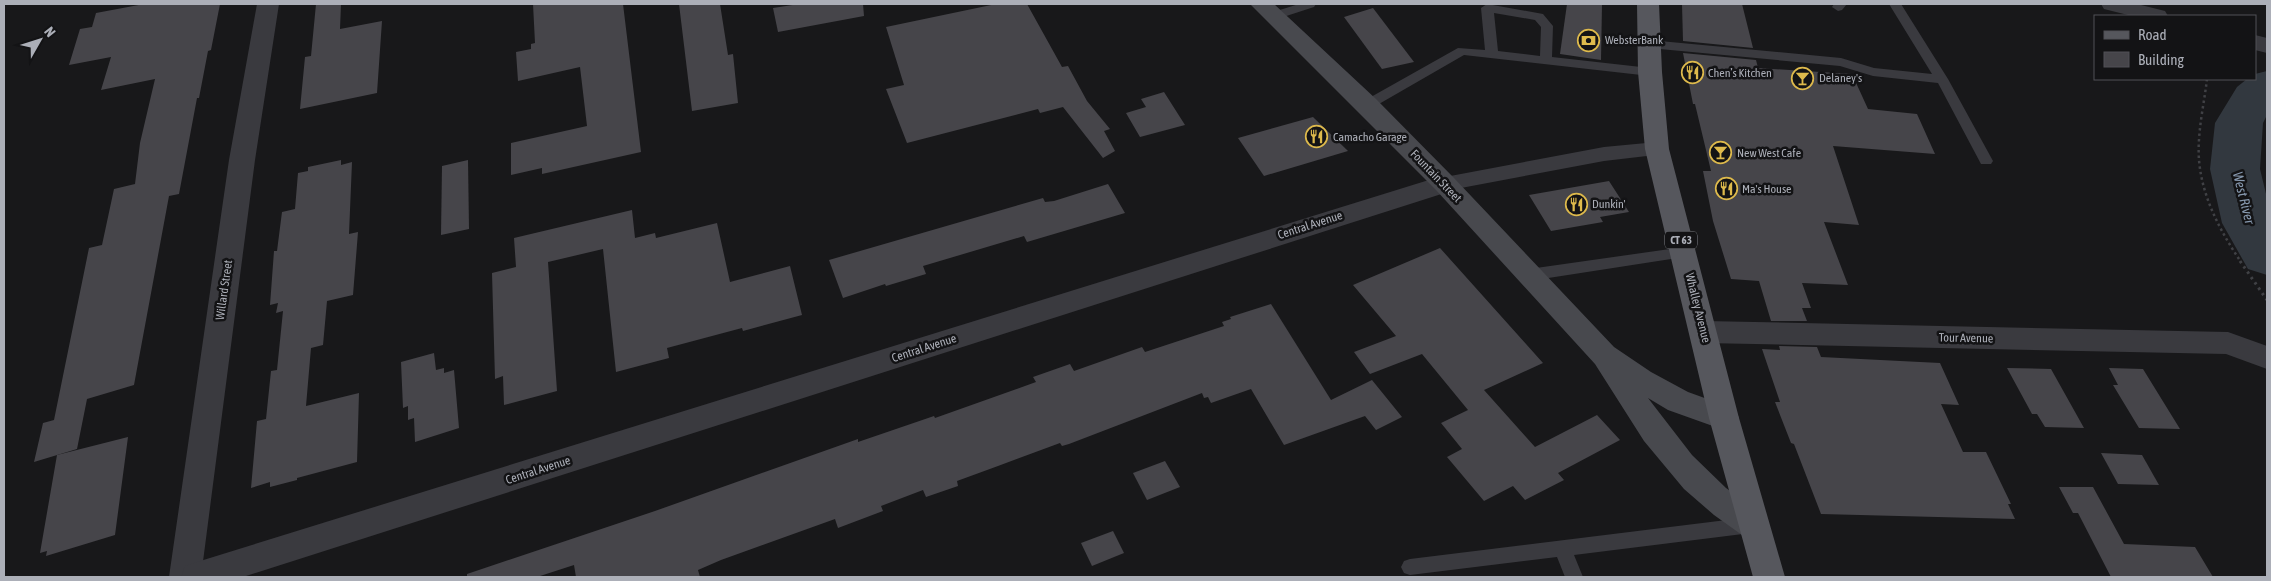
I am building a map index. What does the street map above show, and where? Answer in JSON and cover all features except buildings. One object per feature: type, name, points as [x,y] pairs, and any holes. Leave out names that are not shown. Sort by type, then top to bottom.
[{"type":"main road","name":"Whalley Avenue","points":[[1648,4],[1650,72],[1657,149],[1724,418],[1769,577]]},
{"type":"main road","name":"Fountain Street","points":[[1267,10],[1445,184],[1604,355],[1627,393],[1676,459],[1710,493],[1754,524]]},
{"type":"main road","name":"Fountain Street","points":[[1604,355],[1640,380],[1678,401],[1724,418]]},
{"type":"street","name":"Willard Street","points":[[185,577],[242,160],[268,4]]},
{"type":"street","points":[[2112,4],[2151,11]]},
{"type":"street","name":"Central Avenue","points":[[197,577],[1402,196],[1445,184],[1604,154],[1657,149]]},
{"type":"street","name":"Tour Avenue","points":[[1704,332],[2228,343],[2267,358]]},
{"type":"lane","points":[[1267,10],[1310,4]]},
{"type":"lane","points":[[1895,4],[1942,79],[1986,161]]},
{"type":"lane","points":[[1492,55],[1487,8],[1539,17],[1547,26],[1546,60]]},
{"type":"lane","points":[[1649,44],[1841,62],[1873,72],[1942,79]]},
{"type":"lane","points":[[1367,106],[1462,51],[1650,72]]},
{"type":"lane","points":[[1529,275],[1684,252]]},
{"type":"lane","points":[[1410,567],[1754,524]]},
{"type":"lane","points":[[1562,549],[1574,577]]},
{"type":"path","points":[[2207,80],[2199,160],[2208,202],[2229,245],[2267,300]]},
{"type":"waterway","name":"West River","points":[[2267,86],[2254,98],[2239,123],[2235,169],[2248,223],[2267,255]]},
{"type":"place","name":"WebsterBank","points":[[1589,40]]},
{"type":"place","name":"Chen’s Kitchen","points":[[1692,73]]},
{"type":"place","name":"Delaney's","points":[[1803,78]]},
{"type":"place","name":"Camacho Garage","points":[[1317,137]]},
{"type":"place","name":"New West Cafe","points":[[1721,153]]},
{"type":"place","name":"Ma's House","points":[[1726,189]]},
{"type":"place","name":"Dunkin'","points":[[1576,204]]}]
